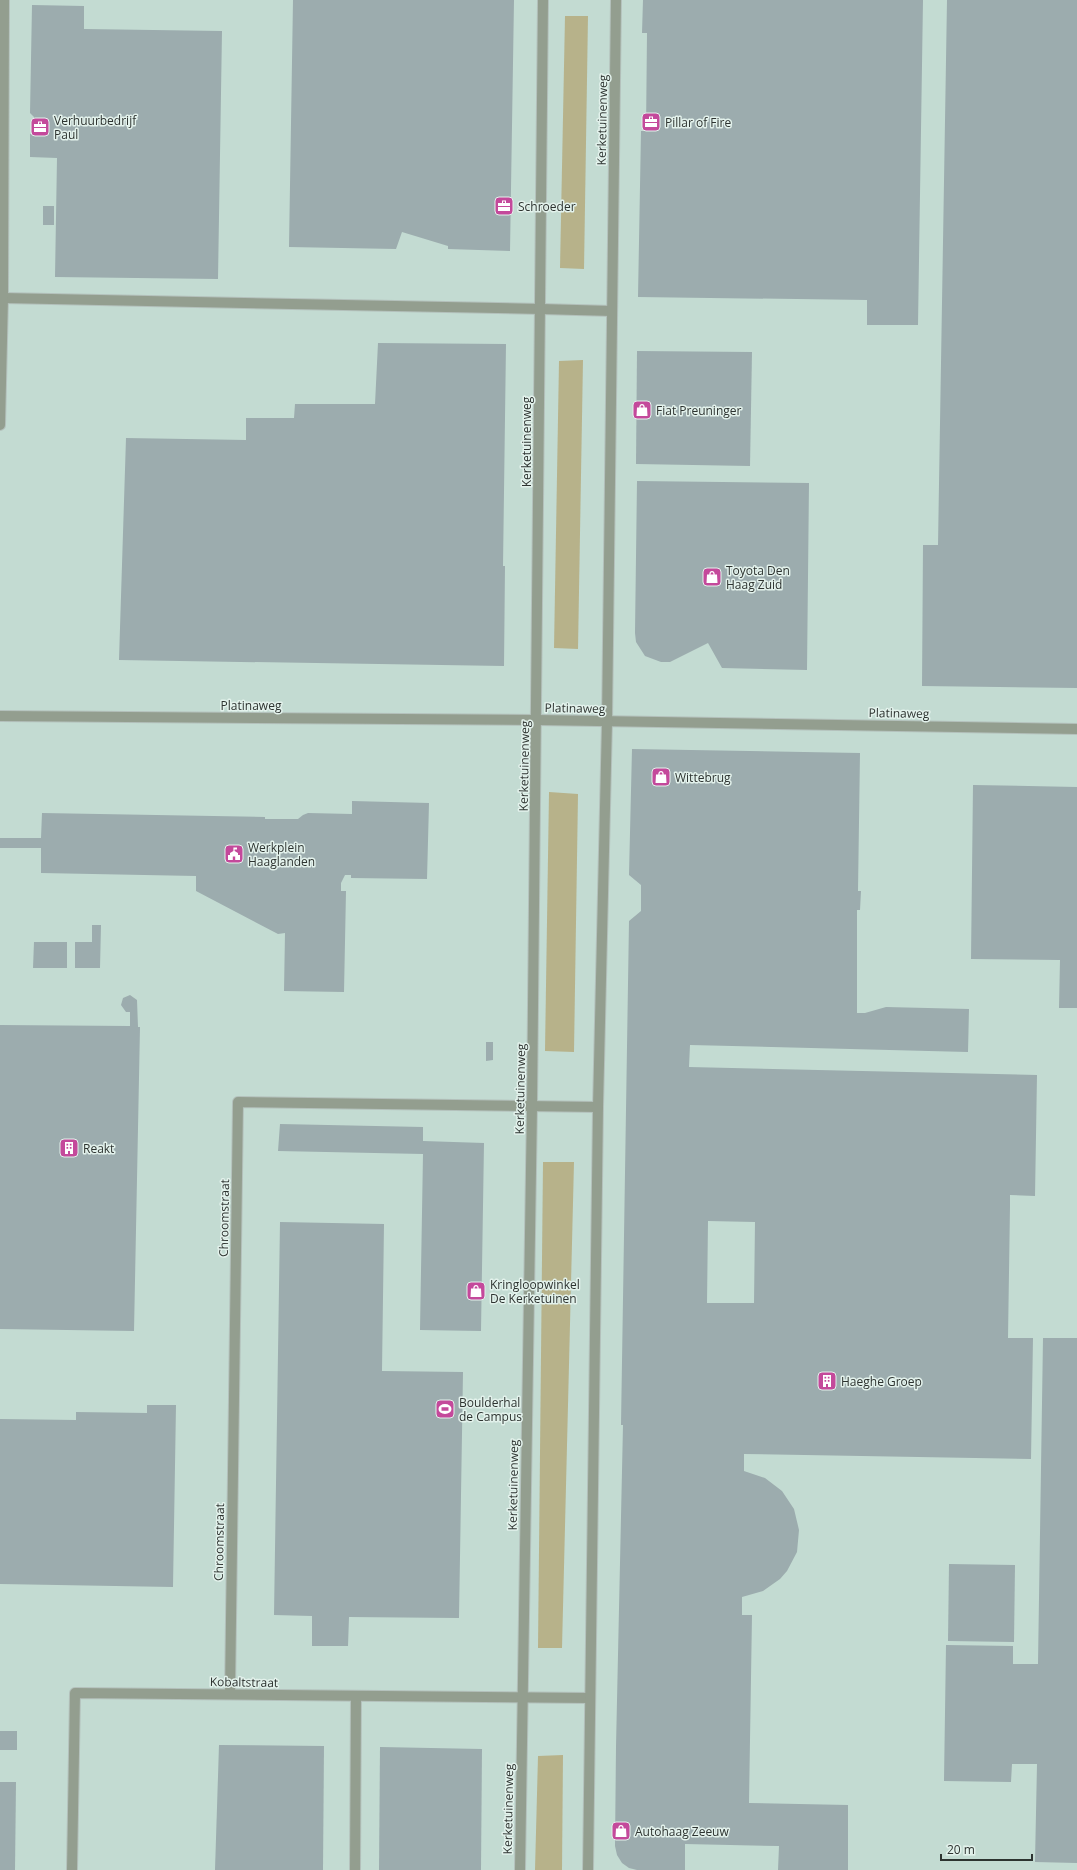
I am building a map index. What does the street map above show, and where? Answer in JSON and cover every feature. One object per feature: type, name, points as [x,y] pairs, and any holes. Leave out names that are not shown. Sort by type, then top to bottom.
[{"type":"street","points":[[0,425],[3,298],[1,66],[4,0]]},
{"type":"street","name":"Kerketuinenweg","points":[[520,1870],[537,720],[543,0]]},
{"type":"street","name":"Kerketuinenweg","points":[[588,1870],[598,1107],[607,722],[616,0]]},
{"type":"street","points":[[3,298],[612,311]]},
{"type":"street","name":"Platinaweg","points":[[0,716],[537,720],[1077,729]]},
{"type":"street","name":"Chroomstraat","points":[[230,1694],[238,1102],[598,1107]]},
{"type":"street","name":"Kobaltstraat","points":[[72,1870],[75,1693],[590,1698]]},
{"type":"street","points":[[355,1870],[356,1696]]},
{"type":"shaded area","points":[[0,0],[1077,0],[1077,1870],[0,1870]]},
{"type":"shaded area","points":[[565,16],[588,16],[584,269],[560,268]]},
{"type":"shaded area","points":[[583,360],[578,649],[554,648],[559,361]]},
{"type":"shaded area","points":[[549,792],[578,794],[574,1052],[545,1051]]},
{"type":"shaded area","points":[[543,1162],[574,1162],[562,1648],[538,1648]]},
{"type":"shaded area","points":[[563,1755],[562,1870],[535,1870],[538,1756]]},
{"type":"building","points":[[293,0],[514,0],[510,251],[448,249],[448,246],[402,232],[396,249],[289,247]]},
{"type":"building","points":[[643,0],[923,0],[918,325],[867,325],[867,300],[638,297],[641,131],[646,131],[647,33],[642,33]]},
{"type":"building","points":[[947,0],[1077,0],[1077,688],[922,686],[923,545],[938,545]]},
{"type":"building","points":[[32,5],[84,6],[84,29],[222,31],[218,279],[55,277],[57,158],[30,157],[30,134],[34,134],[34,117],[30,113]]},
{"type":"building","points":[[43,206],[54,206],[54,225],[43,225]]},
{"type":"building","points":[[378,343],[506,344],[503,566],[505,566],[504,666],[119,660],[126,438],[246,440],[246,418],[294,418],[295,404],[375,404]]},
{"type":"building","points":[[637,351],[752,352],[750,466],[636,464]]},
{"type":"building","points":[[637,481],[809,483],[807,670],[722,668],[708,643],[670,662],[661,662],[645,656],[636,642],[635,633]]},
{"type":"building","name":"Haeghe Groep","points":[[632,749],[860,753],[858,891],[861,891],[860,910],[857,910],[857,1013],[865,1013],[886,1007],[969,1009],[968,1052],[690,1045],[689,1067],[1037,1075],[1035,1196],[1010,1195],[1008,1338],[1033,1338],[1031,1459],[744,1454],[744,1471],[765,1478],[782,1491],[794,1509],[799,1530],[797,1552],[787,1571],[780,1579],[763,1591],[742,1597],[742,1615],[752,1615],[749,1803],[848,1805],[848,1870],[778,1870],[779,1846],[685,1844],[685,1870],[637,1870],[629,1868],[622,1863],[617,1855],[615,1846],[623,1425],[621,1425],[629,921],[641,911],[641,885],[629,875]],"holes":[[[708,1221],[755,1222],[754,1303],[707,1303]]]},
{"type":"building","points":[[973,785],[1077,787],[1077,1008],[1059,1008],[1060,960],[971,959]]},
{"type":"building","points":[[352,801],[429,803],[427,879],[351,878],[351,875],[345,875],[341,883],[341,891],[346,891],[344,992],[284,991],[285,933],[278,934],[196,891],[196,876],[41,873],[41,848],[0,848],[0,838],[41,838],[42,813],[265,817],[265,819],[298,819],[308,813],[352,814]]},
{"type":"building","points":[[92,925],[101,925],[100,968],[75,968],[75,942],[92,942]]},
{"type":"building","points":[[34,942],[67,942],[67,968],[33,968]]},
{"type":"building","name":"Reakt","points":[[130,995],[137,1000],[138,1027],[140,1027],[134,1331],[0,1329],[0,1025],[130,1026],[130,1012],[126,1012],[121,1005],[123,998]]},
{"type":"building","points":[[486,1042],[493,1042],[493,1060],[486,1061]]},
{"type":"building","points":[[280,1124],[423,1127],[423,1141],[484,1143],[481,1331],[420,1330],[423,1154],[278,1151]]},
{"type":"building","points":[[280,1222],[384,1224],[382,1371],[463,1372],[459,1618],[349,1617],[348,1646],[312,1646],[312,1616],[274,1615]]},
{"type":"building","points":[[1043,1338],[1077,1338],[1077,1863],[1035,1862],[1037,1764],[1012,1764],[1011,1782],[944,1781],[946,1645],[1013,1646],[1013,1664],[1038,1664]]},
{"type":"building","points":[[147,1405],[176,1405],[173,1587],[0,1584],[0,1419],[76,1420],[76,1412],[147,1413]]},
{"type":"building","points":[[949,1564],[1015,1565],[1014,1642],[948,1641]]},
{"type":"building","points":[[0,1731],[17,1731],[17,1750],[0,1750]]},
{"type":"building","points":[[219,1745],[324,1746],[323,1870],[215,1870]]},
{"type":"building","points":[[380,1747],[482,1749],[481,1870],[379,1870]]},
{"type":"building","points":[[0,1782],[16,1782],[15,1870],[0,1870]]},
{"type":"place","name":"Pillar of Fire","points":[[651,122]]},
{"type":"place","name":"Verhuurbedrijf Paul","points":[[40,127]]},
{"type":"place","name":"Schroeder","points":[[504,206]]},
{"type":"place","name":"Fiat Preuninger","points":[[642,410]]},
{"type":"place","name":"Toyota Den Haag Zuid","points":[[712,577]]},
{"type":"place","name":"Wittebrug","points":[[661,777]]},
{"type":"place","name":"Werkplein Haaglanden","points":[[234,854]]},
{"type":"place","name":"Reakt","points":[[69,1148]]},
{"type":"place","name":"Kringloopwinkel De Kerketuinen","points":[[476,1291]]},
{"type":"place","name":"Haeghe Groep","points":[[827,1381]]},
{"type":"place","name":"Boulderhal de Campus","points":[[445,1409]]},
{"type":"place","name":"Autohaag Zeeuw","points":[[621,1831]]}]
